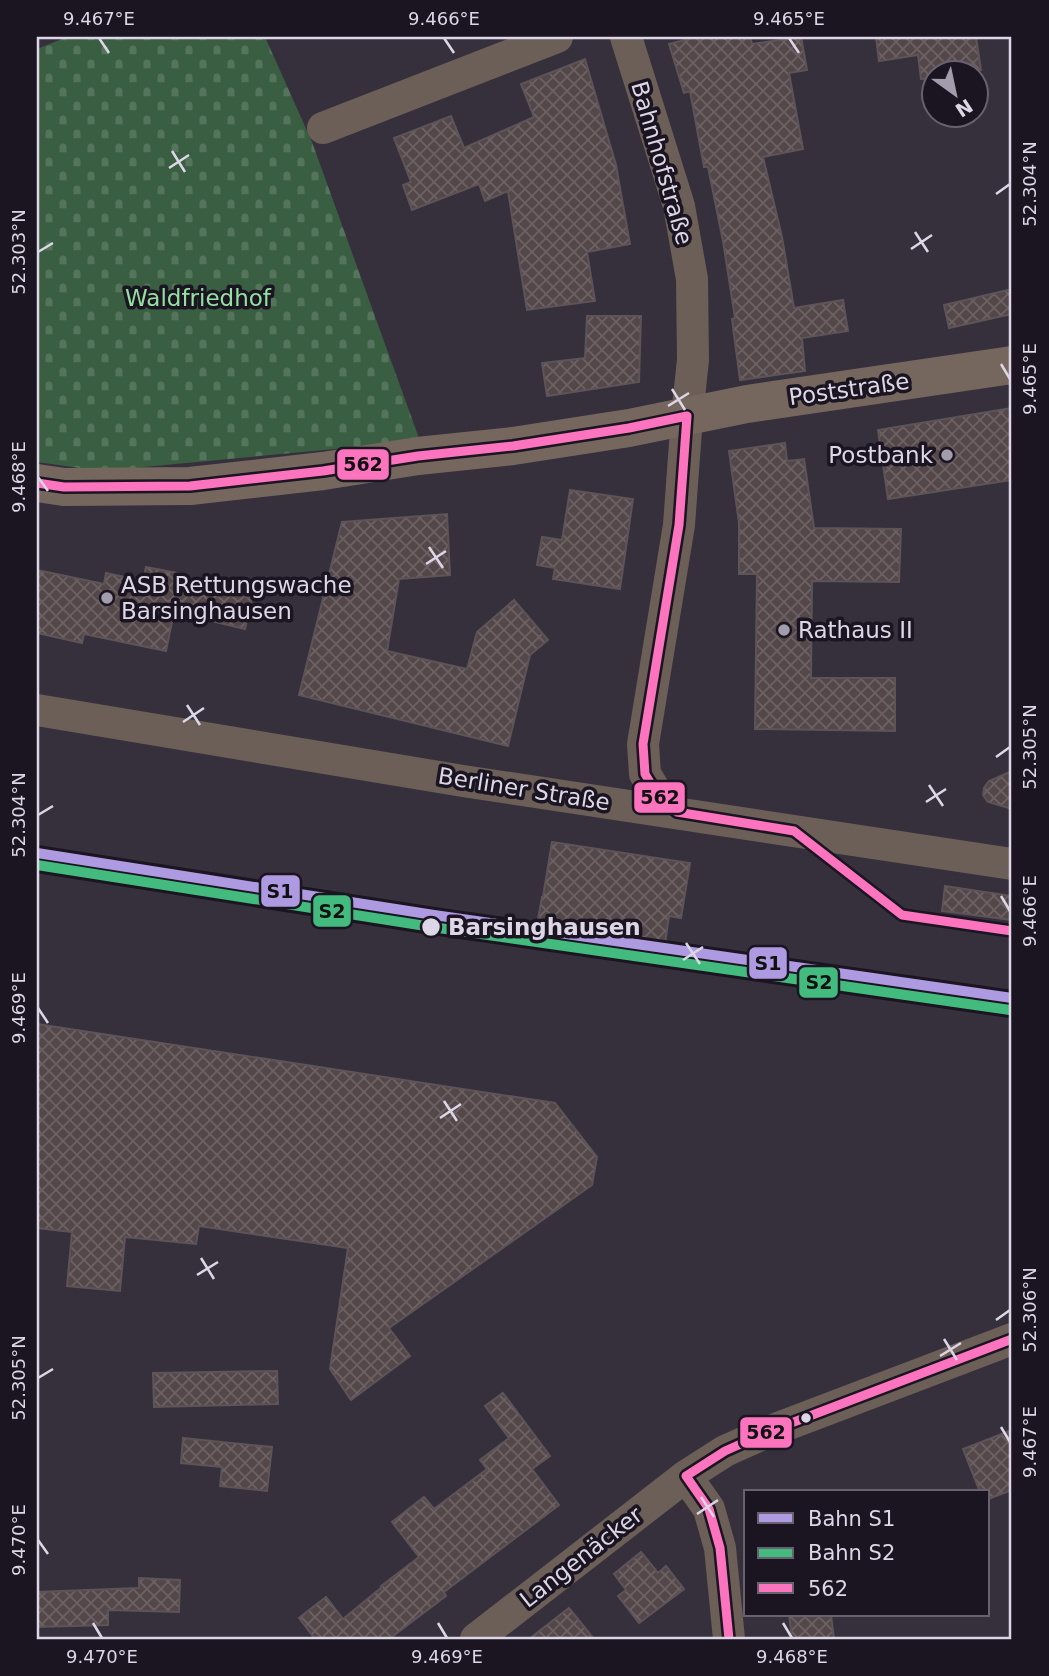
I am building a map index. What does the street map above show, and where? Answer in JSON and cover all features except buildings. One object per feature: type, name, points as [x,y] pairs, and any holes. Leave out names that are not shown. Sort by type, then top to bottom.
[{"type":"main road","name":"Poststraße","points":[[37,483],[64,487],[190,486],[323,471],[418,456],[513,446],[629,428],[747,404],[1012,365]]},
{"type":"street","points":[[323,128],[557,37]]},
{"type":"street","name":"Bahnhofstraße","points":[[626,37],[679,205],[692,279],[693,360],[678,525],[643,744],[645,774],[659,797],[677,812]]},
{"type":"street","name":"Berliner Straße","points":[[37,710],[463,781],[1012,864]]},
{"type":"street","name":"Langenäcker","points":[[476,1639],[687,1476],[725,1451],[765,1433],[1012,1339]]},
{"type":"street","points":[[687,1476],[709,1508],[720,1548],[729,1639]]},
{"type":"green space","name":"Waldfriedhof","points":[[67,37],[265,37],[312,142],[420,441],[101,471],[37,462],[37,49]]},
{"type":"rail line","name":"S1","points":[[37,853],[434,915],[1012,998]]},
{"type":"rail line","name":"S2","points":[[37,865],[432,927],[1010,1010]]},
{"type":"transit line","name":"562","points":[[687,416],[679,525],[643,744],[645,774],[659,797],[677,812],[794,831],[902,915],[1012,931]]},
{"type":"transit line","name":"562","points":[[37,483],[64,487],[190,486],[513,446],[687,416]]},
{"type":"transit line","name":"562","points":[[729,1639],[720,1548],[709,1509],[686,1476],[725,1451],[765,1433],[1012,1339]]},
{"type":"place","name":"Postbank","points":[[947,455]]},
{"type":"place","name":"ASB Rettungswache Barsinghausen","points":[[107,598]]},
{"type":"place","name":"Rathaus II","points":[[784,630]]},
{"type":"place","name":"Barsinghausen","points":[[431,927]]}]
